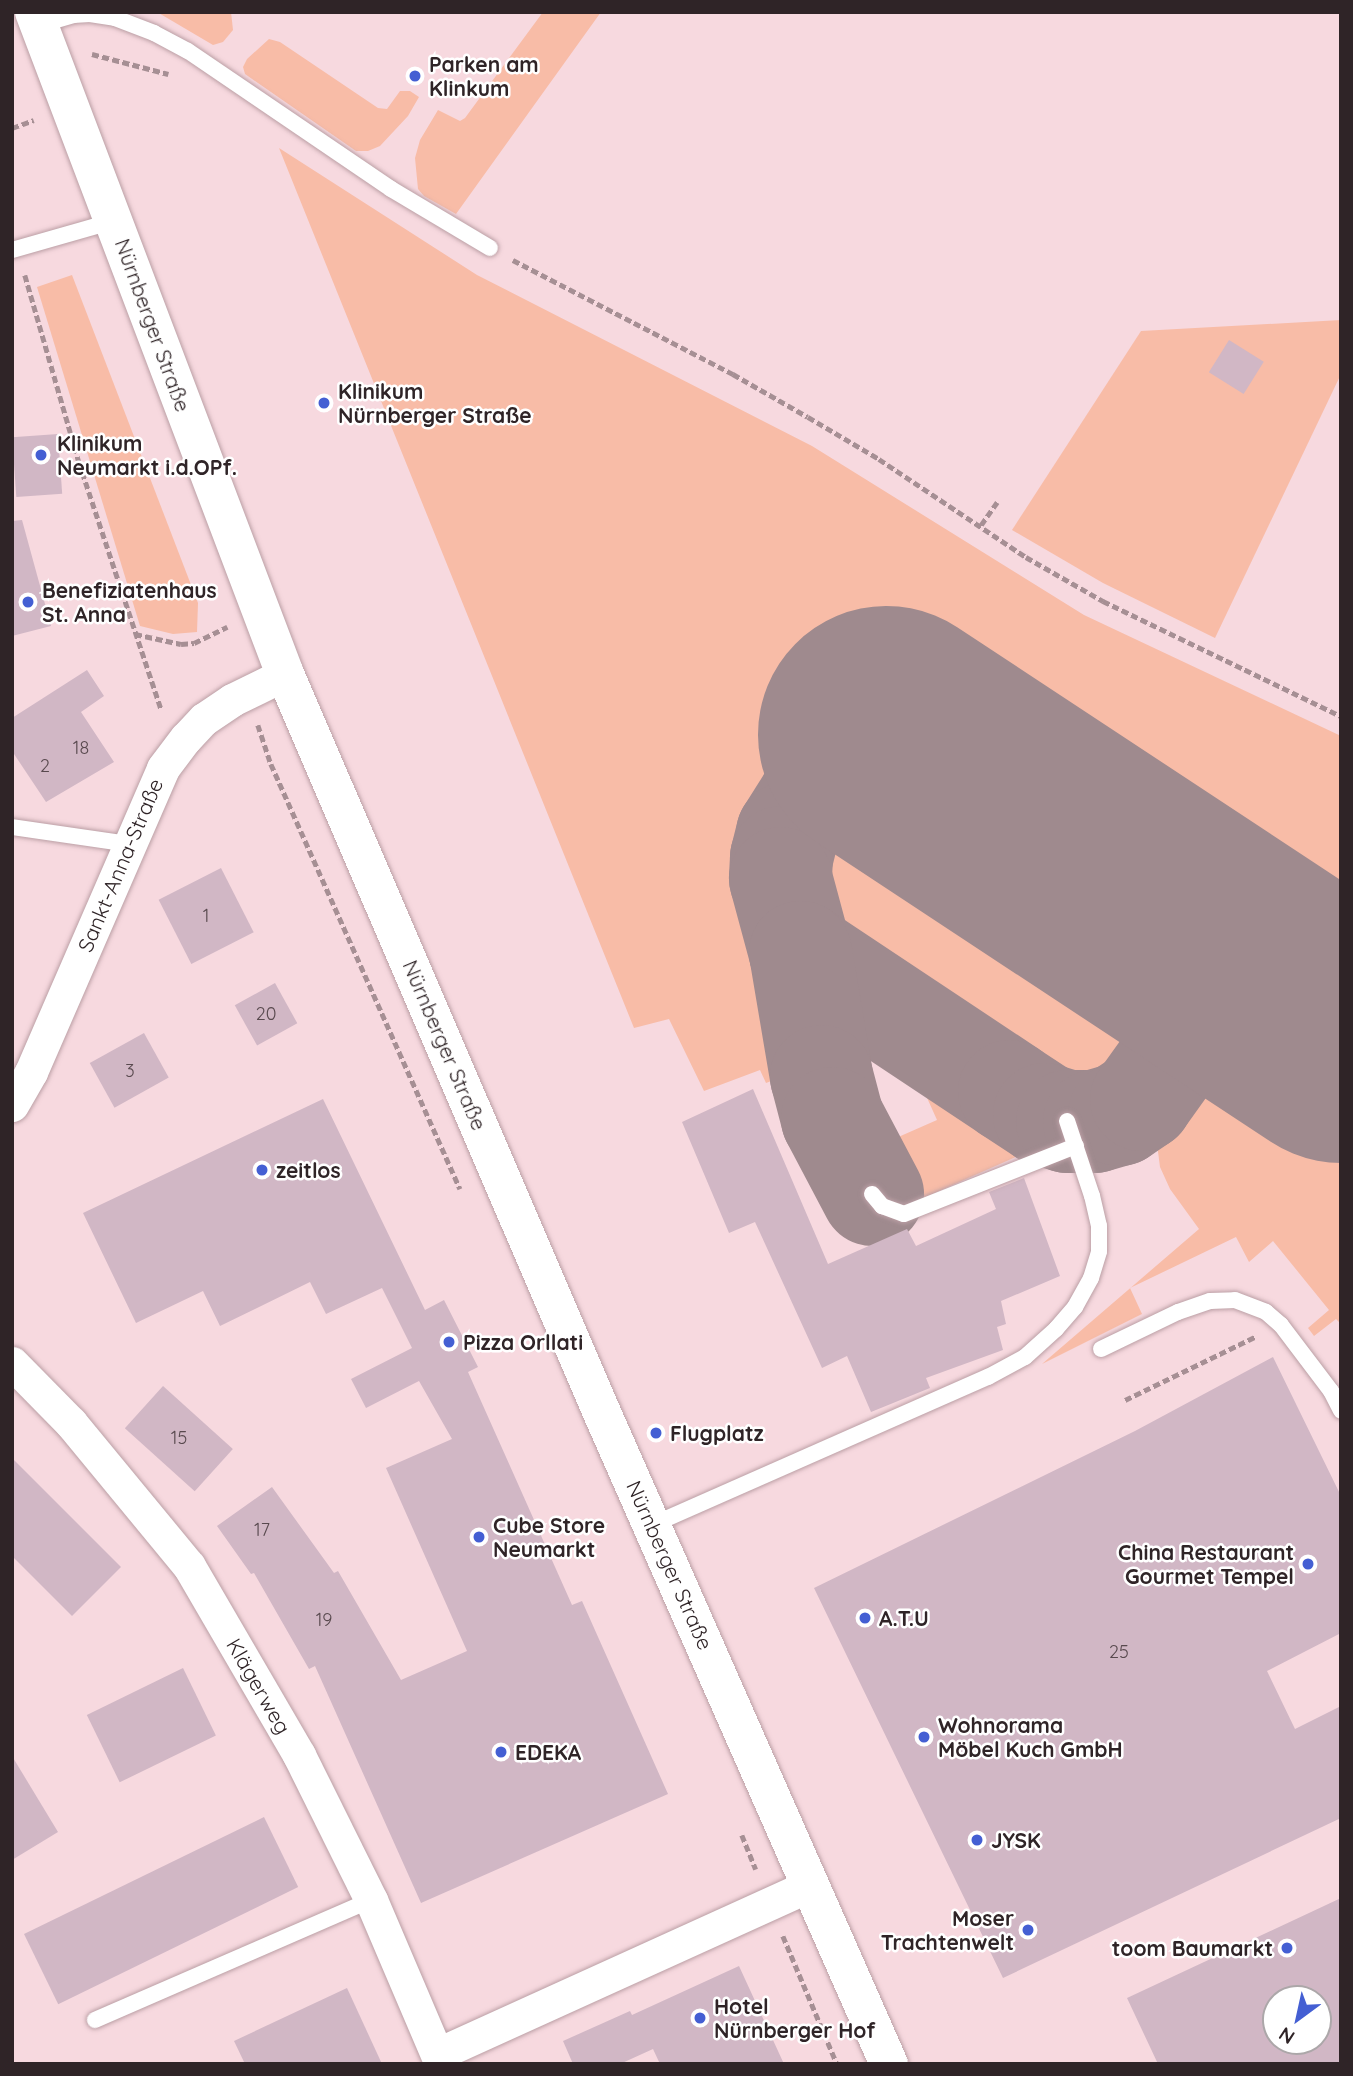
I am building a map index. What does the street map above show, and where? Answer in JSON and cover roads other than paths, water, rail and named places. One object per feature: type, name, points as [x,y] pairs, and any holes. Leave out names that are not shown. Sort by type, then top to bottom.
[{"type":"main road","name":"Nürnberger Straße","points":[[48,17],[114,221],[285,674],[888,2064]]},
{"type":"street","name":"Sankt-Anna-Straße","points":[[12,1105],[31,1072],[155,782],[186,737],[226,704],[285,674]]},
{"type":"street","name":"Klägerweg","points":[[12,1363],[71,1423],[189,1566],[299,1755],[371,1900],[439,2059],[810,1885]]},
{"type":"lane","points":[[48,17],[115,18],[188,51],[391,189],[490,248]]},
{"type":"lane","points":[[15,249],[114,221]]},
{"type":"lane","points":[[12,827],[129,844]]},
{"type":"lane","points":[[652,1525],[988,1377],[1025,1357],[1056,1329],[1080,1297],[1100,1251],[1097,1216],[1067,1121]]},
{"type":"lane","points":[[872,1195],[882,1206],[904,1214],[1076,1146]]},
{"type":"lane","points":[[1101,1349],[1178,1312],[1210,1301],[1235,1300],[1266,1312],[1281,1325],[1331,1391],[1341,1411]]},
{"type":"lane","points":[[95,2020],[371,1900]]},
{"type":"place","name":"Parken am Klinkum","points":[[415,76]]},
{"type":"place","name":"Klinikum Nürnberger Straße","points":[[324,403]]},
{"type":"place","name":"Klinikum Neumarkt i.d.OPf.","points":[[41,455]]},
{"type":"place","name":"Benefiziatenhaus St. Anna","points":[[28,602]]},
{"type":"place","name":"zeitlos","points":[[262,1170]]},
{"type":"place","name":"Pizza Orllati","points":[[449,1342]]},
{"type":"place","name":"Flugplatz","points":[[656,1433]]},
{"type":"place","name":"Cube Store Neumarkt","points":[[479,1537]]},
{"type":"place","name":"China Restaurant Gourmet Tempel","points":[[1308,1564]]},
{"type":"place","name":"A.T.U","points":[[865,1618]]},
{"type":"place","name":"Wohnorama Möbel Kuch GmbH","points":[[924,1737]]},
{"type":"place","name":"EDEKA","points":[[501,1752]]},
{"type":"place","name":"JYSK","points":[[977,1840]]},
{"type":"place","name":"Moser Trachtenwelt","points":[[1028,1930]]},
{"type":"place","name":"toom Baumarkt","points":[[1287,1948]]},
{"type":"place","name":"Hotel Nürnberger Hof","points":[[700,2018]]}]
